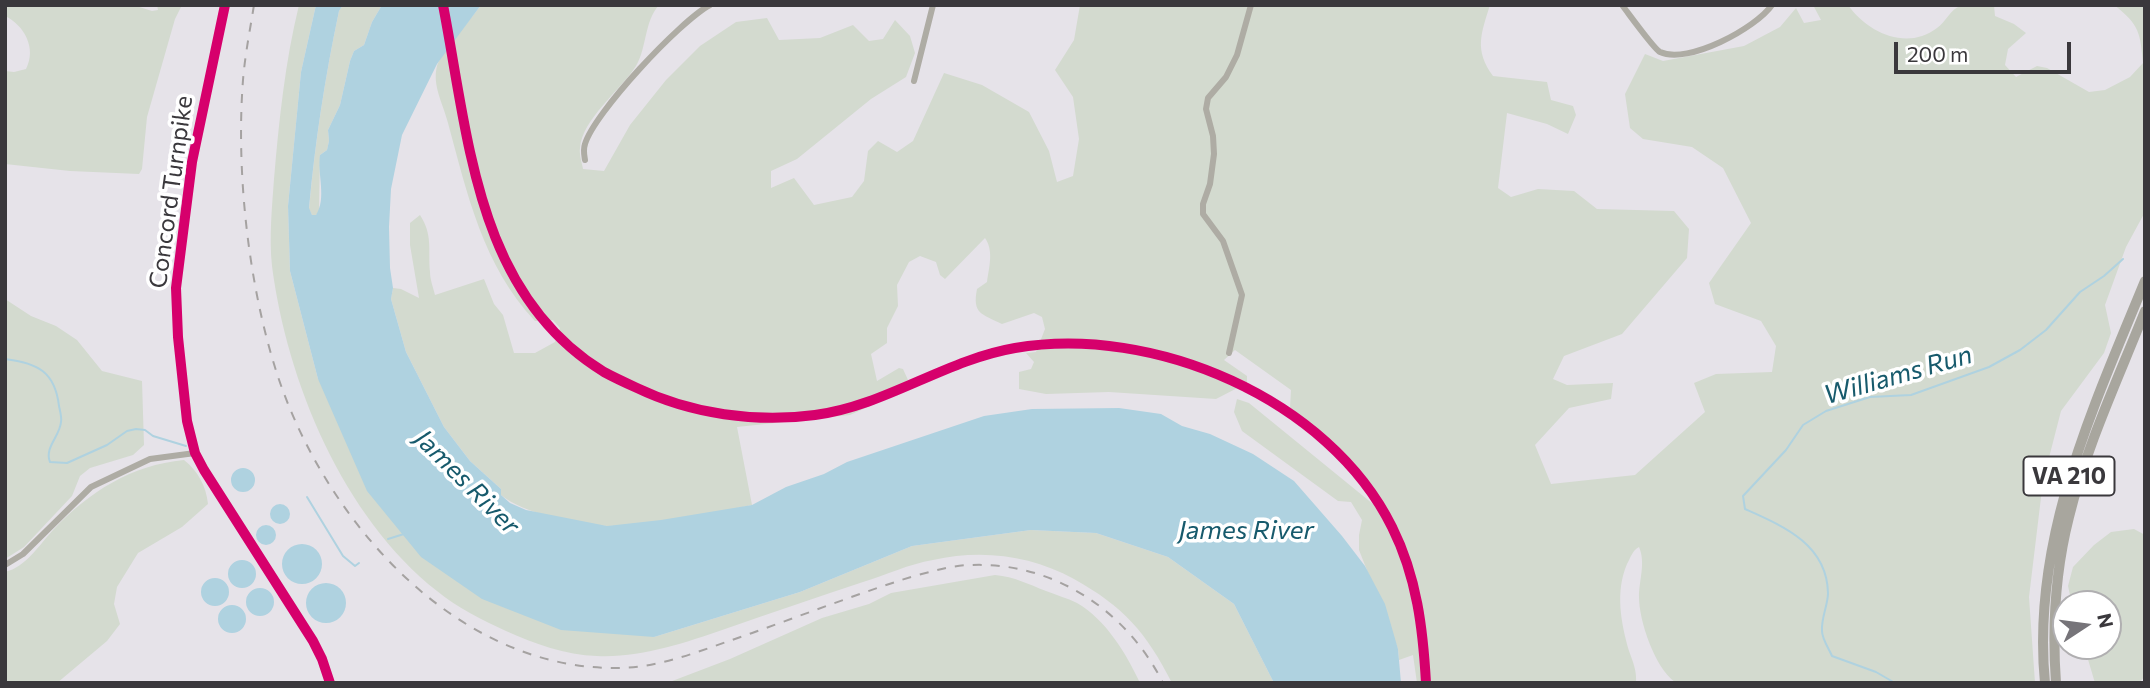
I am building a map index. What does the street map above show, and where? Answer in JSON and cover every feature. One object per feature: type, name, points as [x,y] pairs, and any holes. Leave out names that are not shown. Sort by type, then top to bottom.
[{"type":"highway","name":"VA 210","points":[[2045,683],[2045,599],[2058,515],[2074,463],[2145,281]]},
{"type":"highway","name":"VA 210","points":[[2056,683],[2056,594],[2068,518],[2088,457],[2145,311]]},
{"type":"street","name":"Concord Turnpike","points":[[225,5],[192,162],[176,288],[187,421],[195,453],[227,508],[313,641],[330,683]]},
{"type":"street","points":[[585,160],[583,148],[587,137],[616,97],[675,31],[690,17],[710,5]]},
{"type":"street","points":[[914,81],[933,5]]},
{"type":"street","points":[[1229,353],[1242,295],[1223,242],[1205,218],[1202,209],[1214,154],[1213,136],[1206,109],[1208,98],[1226,77],[1237,55],[1251,5]]},
{"type":"street","points":[[1622,5],[1651,45],[1660,52],[1671,54],[1692,51],[1735,34],[1760,18],[1772,5]]},
{"type":"street","points":[[5,565],[31,546],[91,487],[150,459],[195,453]]},
{"type":"shaded area","points":[[5,5],[133,5],[152,11],[158,10],[157,5],[182,5],[175,19],[147,117],[142,169],[139,174],[70,171],[5,164],[5,71],[26,69],[30,53],[23,31],[5,16]]},
{"type":"shaded area","points":[[299,5],[316,5],[301,72],[288,206],[290,271],[318,379],[654,637],[800,592],[912,546],[1031,530],[1096,533],[1168,557],[1234,604],[1274,683],[1172,683],[1143,635],[1107,600],[1058,571],[1041,564],[1005,556],[969,555],[924,562],[710,634],[630,655],[573,654],[539,644],[488,622],[445,597],[404,561],[374,525],[347,486],[306,400],[291,355],[272,266],[271,234],[283,92]]},
{"type":"shaded area","points":[[343,5],[382,5],[372,22],[364,45],[354,51],[350,61],[340,105],[328,130],[327,150],[320,155],[319,212],[312,215],[309,209],[321,110],[339,11]]},
{"type":"shaded area","points":[[481,5],[659,5],[651,19],[636,66],[587,126],[582,137],[580,150],[583,169],[604,171],[630,125],[666,80],[700,46],[736,22],[767,18],[779,40],[820,38],[853,25],[869,41],[883,39],[895,20],[910,36],[915,53],[906,77],[871,99],[797,159],[771,171],[771,188],[794,178],[814,205],[852,197],[864,181],[868,151],[878,141],[897,152],[913,141],[944,73],[982,85],[1029,112],[1049,151],[1057,182],[1073,176],[1079,139],[1073,97],[1055,70],[1074,40],[1080,5],[1490,5],[1482,33],[1481,50],[1493,76],[1547,82],[1551,100],[1573,106],[1576,115],[1568,134],[1547,124],[1507,113],[1498,188],[1511,197],[1538,189],[1574,191],[1597,209],[1674,211],[1689,229],[1687,258],[1622,334],[1564,356],[1553,379],[1567,385],[1613,383],[1611,399],[1569,408],[1535,445],[1551,484],[1635,475],[1705,412],[1694,383],[1716,374],[1772,372],[1776,346],[1761,321],[1715,304],[1709,283],[1751,223],[1723,168],[1692,147],[1643,139],[1630,128],[1625,94],[1645,54],[1663,61],[1744,46],[1780,27],[1796,8],[1804,23],[1821,20],[1813,5],[1848,5],[1866,24],[1877,31],[1889,36],[1913,38],[1925,35],[1940,25],[1961,6],[1994,5],[1995,16],[2014,24],[2026,33],[2008,49],[2005,65],[2016,77],[2037,66],[2047,68],[2089,92],[2105,90],[2130,77],[2143,63],[2141,44],[2134,24],[2114,5],[2145,5],[2145,212],[2126,247],[2105,305],[2111,333],[2104,353],[2061,411],[2043,481],[2029,597],[2035,683],[1675,682],[1655,655],[1642,618],[1639,597],[1642,559],[1639,547],[1627,564],[1620,596],[1624,630],[1636,683],[1417,683],[1413,655],[1399,660],[1398,649],[1359,550],[1362,520],[1351,502],[1338,501],[1242,431],[1234,412],[1237,399],[1249,403],[1373,504],[1379,498],[1360,473],[1290,408],[1291,390],[1235,350],[1224,360],[1247,376],[1247,383],[1216,399],[1109,392],[1046,394],[1019,389],[1019,372],[1031,369],[1034,362],[1026,353],[1036,352],[1045,329],[1042,317],[1034,313],[1002,324],[984,315],[977,308],[977,289],[987,282],[990,265],[989,248],[985,238],[945,279],[940,275],[936,262],[920,256],[909,262],[897,285],[898,306],[887,328],[887,343],[871,354],[877,381],[899,368],[903,369],[908,380],[883,400],[850,415],[737,427],[752,505],[662,521],[608,526],[568,521],[537,513],[511,502],[501,495],[501,489],[470,461],[444,427],[406,352],[391,299],[393,288],[419,298],[410,245],[410,223],[420,215],[428,236],[430,275],[435,295],[484,279],[494,304],[503,315],[514,353],[535,353],[555,342],[560,328],[553,320],[535,321],[502,277],[470,202],[437,88],[439,60]]},
{"type":"shaded area","points":[[5,299],[77,340],[102,371],[142,381],[144,445],[133,455],[90,468],[80,476],[72,496],[24,547],[5,559]]},
{"type":"shaded area","points":[[184,460],[200,479],[208,504],[182,527],[138,553],[117,587],[114,604],[120,624],[107,641],[57,683],[5,683],[5,572],[26,560],[67,516],[96,492],[129,474]]},
{"type":"shaded area","points":[[2134,529],[2145,535],[2145,676],[2139,683],[2095,683],[2088,660],[2122,660],[2122,590],[2069,590],[2068,586],[2073,567],[2111,532]]},
{"type":"shaded area","points":[[995,575],[1027,583],[1073,601],[1087,610],[1114,638],[1140,683],[667,683],[730,659],[822,618],[869,604],[891,593]]},
{"type":"water","name":"James River","points":[[316,5],[343,5],[339,11],[321,110],[309,208],[312,215],[316,215],[321,201],[320,155],[327,150],[328,130],[340,105],[350,61],[354,51],[364,45],[372,22],[382,5],[481,5],[437,64],[402,135],[391,189],[391,299],[406,352],[444,427],[470,461],[501,489],[501,495],[510,503],[526,510],[607,526],[661,520],[752,505],[786,487],[824,474],[847,462],[984,416],[1032,409],[1119,408],[1161,414],[1182,426],[1210,434],[1253,454],[1294,481],[1365,566],[1385,604],[1398,649],[1401,683],[1274,683],[1234,604],[1168,557],[1096,533],[1031,530],[912,546],[800,592],[654,637],[561,630],[482,599],[421,557],[367,491],[318,379],[290,271],[288,206],[301,72]]},
{"type":"water","points":[[238,468],[248,468],[255,475],[255,485],[248,492],[238,492],[231,485],[231,475]]},
{"type":"water","points":[[276,504],[284,504],[290,514],[284,524],[276,524],[270,518],[270,510]]},
{"type":"water","points":[[266,525],[273,528],[276,535],[273,542],[266,545],[259,542],[256,535],[259,528]]},
{"type":"water","points":[[302,544],[316,550],[322,564],[316,578],[302,584],[288,578],[282,564],[288,550]]},
{"type":"water","points":[[242,560],[252,564],[256,574],[252,584],[242,588],[232,584],[228,574],[232,564]]},
{"type":"water","points":[[215,578],[225,582],[229,592],[225,602],[215,606],[205,602],[201,592],[205,582]]},
{"type":"water","points":[[326,583],[340,589],[346,603],[340,617],[326,623],[312,617],[306,603],[312,589]]},
{"type":"water","points":[[260,588],[270,592],[274,602],[270,612],[260,616],[250,612],[246,602],[250,592]]},
{"type":"water","points":[[232,605],[242,609],[246,619],[242,629],[232,633],[222,629],[218,619],[222,609]]},
{"type":"waterway","name":"Williams Run","points":[[1895,683],[1876,672],[1832,656],[1822,634],[1828,593],[1826,576],[1820,562],[1811,549],[1788,530],[1745,509],[1743,496],[1786,450],[1803,425],[1826,411],[1870,397],[1911,395],[1989,367],[2020,350],[2046,330],[2080,292],[2123,259]]},
{"type":"waterway","points":[[5,359],[36,367],[43,371],[54,385],[61,420],[49,452],[50,462],[67,463],[107,445],[127,431],[136,429],[186,446]]},
{"type":"waterway","points":[[307,497],[343,556],[355,566],[359,563]]},
{"type":"waterway","points":[[388,539],[404,534]]},
{"type":"railway","points":[[254,5],[243,80],[243,187],[257,296],[274,364],[294,419],[322,473],[357,525],[398,571],[445,610],[497,641],[553,661],[629,668],[689,655],[914,576],[958,566],[1002,566],[1059,582],[1085,596],[1130,634],[1163,683]]},
{"type":"cycle path","points":[[225,5],[192,162],[176,288],[187,421],[195,453],[204,470],[313,641],[330,683]]},
{"type":"cycle path","points":[[443,5],[472,159],[485,209],[504,257],[528,300],[561,339],[604,372],[679,404],[724,414],[770,418],[841,410],[891,393],[964,362],[1015,348],[1068,344],[1123,348],[1178,360],[1232,380],[1281,408],[1326,442],[1363,482],[1392,527],[1413,584],[1421,623],[1426,683]]}]
